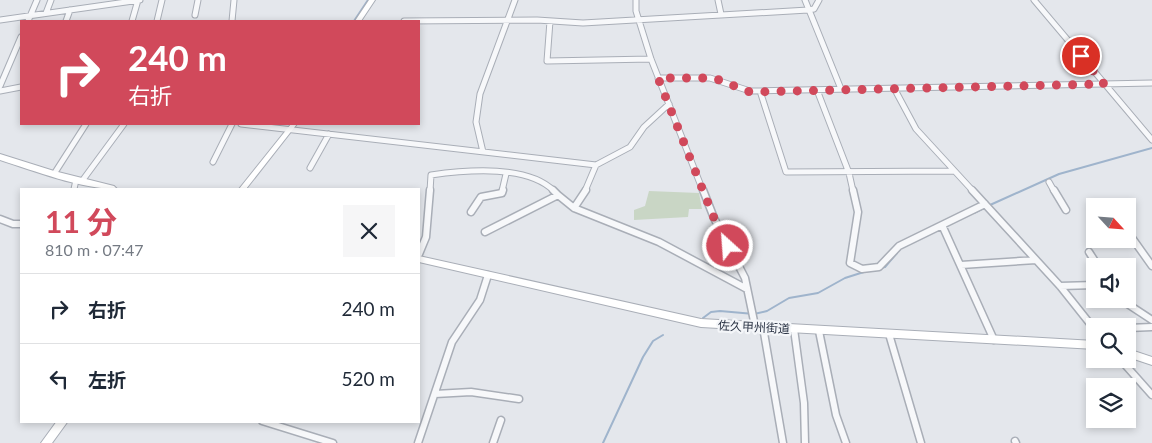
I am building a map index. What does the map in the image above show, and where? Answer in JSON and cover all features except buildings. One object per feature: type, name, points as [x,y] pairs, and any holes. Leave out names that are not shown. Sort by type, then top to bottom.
[{"type":"street","points":[[28,20],[37,0]]},
{"type":"street","points":[[46,13],[51,0]]},
{"type":"street","points":[[0,20],[138,0],[132,20]]},
{"type":"street","points":[[157,20],[162,0]]},
{"type":"street","points":[[196,15],[198,0]]},
{"type":"street","points":[[232,20],[234,0]]},
{"type":"street","points":[[359,20],[372,0]]},
{"type":"street","points":[[483,152],[476,122],[478,104],[515,0]]},
{"type":"street","points":[[636,0],[636,11],[658,78],[714,218],[745,278],[759,326],[782,443]]},
{"type":"street","points":[[718,0],[721,14]]},
{"type":"street","points":[[805,0],[841,89]]},
{"type":"street","points":[[420,21],[550,21],[584,23],[808,10],[814,9],[819,0]]},
{"type":"street","points":[[1034,0],[1152,140]]},
{"type":"street","points":[[66,20],[70,10]]},
{"type":"street","points":[[550,21],[547,61],[651,60]]},
{"type":"street","points":[[0,86],[20,39]]},
{"type":"street","points":[[14,52],[20,52]]},
{"type":"street","points":[[658,78],[710,78],[746,91],[1152,83]]},
{"type":"street","points":[[0,91],[20,87]]},
{"type":"street","points":[[894,88],[916,129],[1060,286],[1086,319]]},
{"type":"street","points":[[817,90],[849,173],[858,212],[848,270]]},
{"type":"street","points":[[760,91],[786,172],[954,171]]},
{"type":"street","points":[[263,125],[596,165],[630,147],[644,127],[669,104]]},
{"type":"street","points":[[54,174],[85,125]]},
{"type":"street","points":[[75,188],[123,125]]},
{"type":"street","points":[[213,162],[232,125]]},
{"type":"street","points":[[243,188],[292,127]]},
{"type":"street","points":[[310,168],[328,134]]},
{"type":"street","points":[[0,157],[54,174],[110,188]]},
{"type":"street","points":[[574,208],[588,187],[596,165]]},
{"type":"street","points":[[420,252],[426,237],[432,174],[483,170],[531,177],[548,184],[574,208],[659,242],[747,289]]},
{"type":"street","points":[[471,212],[481,197],[502,193],[506,174]]},
{"type":"street","points":[[1049,182],[1066,210]]},
{"type":"street","points":[[485,232],[558,195]]},
{"type":"street","points":[[850,263],[862,269],[879,267],[899,246],[987,206]]},
{"type":"street","points":[[0,219],[13,224],[20,224]]},
{"type":"street","points":[[943,227],[994,340]]},
{"type":"street","points":[[1136,243],[1152,266]]},
{"type":"street","points":[[1089,252],[1093,258]]},
{"type":"street","name":"佐久甲州街道","points":[[420,259],[676,319],[717,325],[1086,345]]},
{"type":"street","points":[[961,265],[1036,260]]},
{"type":"street","points":[[418,443],[452,342],[480,300],[488,275]]},
{"type":"street","points":[[1060,286],[1086,286]]},
{"type":"street","points":[[1134,308],[1152,320]]},
{"type":"street","points":[[1136,328],[1152,327]]},
{"type":"street","points":[[794,329],[804,403],[805,443]]},
{"type":"street","points":[[820,331],[836,415],[846,443]]},
{"type":"street","points":[[889,334],[920,443]]},
{"type":"street","points":[[1136,356],[1152,361]]},
{"type":"street","points":[[1128,368],[1152,395]]},
{"type":"street","points":[[435,394],[471,392],[519,399]]},
{"type":"street","points":[[493,443],[501,420]]},
{"type":"street","points":[[46,443],[62,423]]},
{"type":"street","points":[[268,423],[333,443]]},
{"type":"green space","points":[[649,191],[699,193],[702,209],[689,209],[688,217],[634,220],[634,210],[645,206]]},
{"type":"waterway","points":[[355,20],[368,0]]},
{"type":"waterway","points":[[990,205],[1059,174],[1152,148]]},
{"type":"waterway","points":[[974,213],[986,207]]},
{"type":"waterway","points":[[881,268],[885,267],[897,253]]},
{"type":"waterway","points":[[703,318],[711,312],[720,311],[754,314],[767,311],[789,298],[818,293],[845,278],[867,271]]},
{"type":"waterway","points":[[603,443],[643,357],[653,341],[663,335]]},
{"type":"route","points":[[728,246],[714,218],[658,78],[714,78],[750,92],[1104,84],[1081,56]]}]
